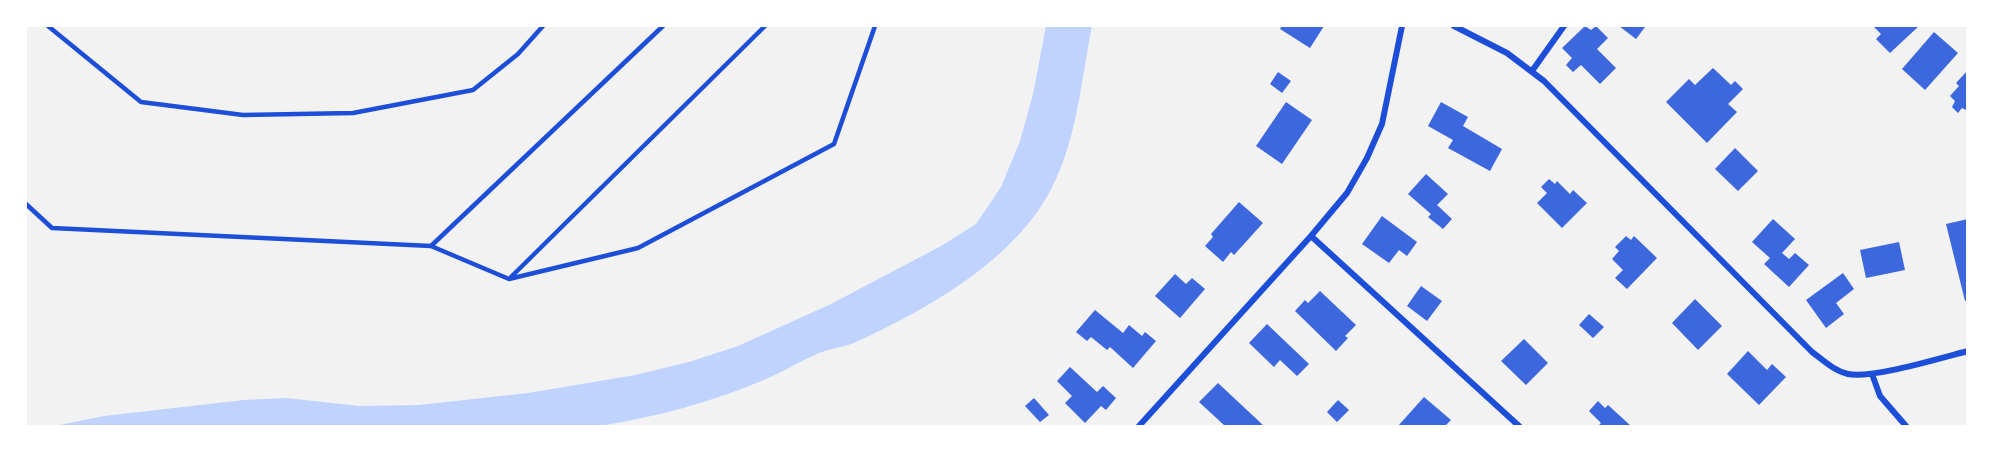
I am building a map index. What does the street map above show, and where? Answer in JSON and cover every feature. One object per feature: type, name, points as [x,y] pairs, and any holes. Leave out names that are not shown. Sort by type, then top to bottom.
[{"type":"street","points":[[1139,426],[1311,236],[1347,192],[1374,142],[1387,106],[1402,26]]},
{"type":"street","points":[[1454,26],[1502,50],[1532,71],[1557,93],[1812,352],[1836,369],[1848,374],[1872,374],[1968,351]]},
{"type":"street","points":[[1532,71],[1564,26]]},
{"type":"street","points":[[1311,236],[1519,426]]},
{"type":"street","points":[[1872,374],[1880,396],[1906,426]]},
{"type":"lane","points":[[48,26],[141,102],[243,115],[353,113],[473,90],[518,54],[543,26]]},
{"type":"lane","points":[[431,246],[663,26]]},
{"type":"lane","points":[[509,279],[765,26]]},
{"type":"lane","points":[[26,204],[51,228],[431,246],[509,279],[638,248],[834,144],[875,26]]},
{"type":"water","points":[[1046,26],[1092,26],[1076,115],[1064,159],[1045,200],[1028,224],[985,266],[907,317],[854,343],[819,353],[746,387],[684,408],[600,426],[55,426],[104,416],[244,400],[286,398],[360,406],[419,405],[528,393],[635,375],[689,362],[738,346],[831,304],[941,246],[976,224],[1001,187],[1020,141],[1033,94]]},
{"type":"building","points":[[1282,26],[1324,26],[1310,48],[1280,29]]},
{"type":"building","points":[[1585,26],[1591,30],[1596,26],[1608,38],[1597,49],[1616,68],[1600,84],[1581,65],[1573,72],[1566,65],[1572,58],[1562,48]]},
{"type":"building","points":[[1619,26],[1643,26],[1645,27],[1636,39]]},
{"type":"building","points":[[1873,26],[1919,26],[1890,53],[1876,39],[1881,34]]},
{"type":"building","points":[[1934,32],[1958,53],[1925,90],[1902,69]]},
{"type":"building","points":[[1713,68],[1731,85],[1735,81],[1743,89],[1728,104],[1737,112],[1707,143],[1666,102],[1689,79],[1695,85]]},
{"type":"building","points":[[1968,70],[1968,109],[1962,108],[1958,113],[1952,107],[1955,101],[1950,96],[1959,86],[1956,83]]},
{"type":"building","points":[[1278,72],[1291,81],[1282,93],[1270,84]]},
{"type":"building","points":[[1286,102],[1312,120],[1282,164],[1256,146]]},
{"type":"building","points":[[1441,102],[1468,117],[1463,126],[1502,149],[1490,171],[1448,148],[1453,140],[1428,126]]},
{"type":"building","points":[[1735,148],[1758,171],[1738,191],[1715,169]]},
{"type":"building","points":[[1426,174],[1448,194],[1437,205],[1452,219],[1443,229],[1428,217],[1431,214],[1408,194]]},
{"type":"building","points":[[1549,179],[1555,184],[1557,181],[1570,194],[1573,190],[1587,203],[1562,228],[1537,203],[1547,193],[1541,187]]},
{"type":"building","points":[[1239,202],[1263,223],[1234,255],[1231,252],[1223,262],[1205,246],[1213,237],[1211,234]]},
{"type":"building","points":[[1382,216],[1417,242],[1407,256],[1399,250],[1389,263],[1362,244]]},
{"type":"building","points":[[1773,219],[1795,239],[1782,253],[1789,259],[1795,253],[1809,265],[1789,287],[1764,264],[1770,258],[1752,242]]},
{"type":"building","points":[[1968,219],[1968,300],[1965,301],[1946,224]]},
{"type":"building","points":[[1626,236],[1631,240],[1634,236],[1657,258],[1627,289],[1615,278],[1623,270],[1612,259],[1619,251],[1615,247]]},
{"type":"building","points":[[1899,242],[1905,270],[1866,278],[1860,250]]},
{"type":"building","points":[[1843,273],[1854,289],[1836,303],[1844,314],[1826,328],[1806,300]]},
{"type":"building","points":[[1175,274],[1186,284],[1192,278],[1205,289],[1180,318],[1155,296]]},
{"type":"building","points":[[1421,286],[1442,301],[1427,321],[1407,306]]},
{"type":"building","points":[[1320,291],[1356,325],[1345,336],[1348,338],[1336,351],[1295,311],[1305,300],[1308,303]]},
{"type":"building","points":[[1695,299],[1722,326],[1698,350],[1672,323]]},
{"type":"building","points":[[1095,310],[1123,333],[1129,325],[1142,336],[1145,332],[1156,341],[1133,368],[1110,347],[1107,350],[1091,337],[1087,341],[1076,332]]},
{"type":"building","points":[[1589,314],[1604,327],[1593,338],[1579,325]]},
{"type":"building","points":[[1267,324],[1309,364],[1297,376],[1280,360],[1274,367],[1249,343]]},
{"type":"building","points":[[1524,339],[1548,363],[1526,385],[1501,361]]},
{"type":"building","points":[[1748,351],[1767,370],[1772,364],[1786,377],[1759,405],[1727,374]]},
{"type":"building","points":[[1070,367],[1097,392],[1103,386],[1116,398],[1106,410],[1101,406],[1085,423],[1065,403],[1072,396],[1057,381]]},
{"type":"building","points":[[1218,383],[1264,426],[1225,426],[1199,402]]},
{"type":"building","points":[[1424,397],[1451,420],[1445,426],[1398,426]]},
{"type":"building","points":[[1034,398],[1049,415],[1040,422],[1025,406]]},
{"type":"building","points":[[1338,400],[1349,410],[1337,422],[1327,412]]},
{"type":"building","points":[[1598,401],[1605,408],[1608,405],[1631,426],[1598,426],[1601,423],[1589,411]]}]
